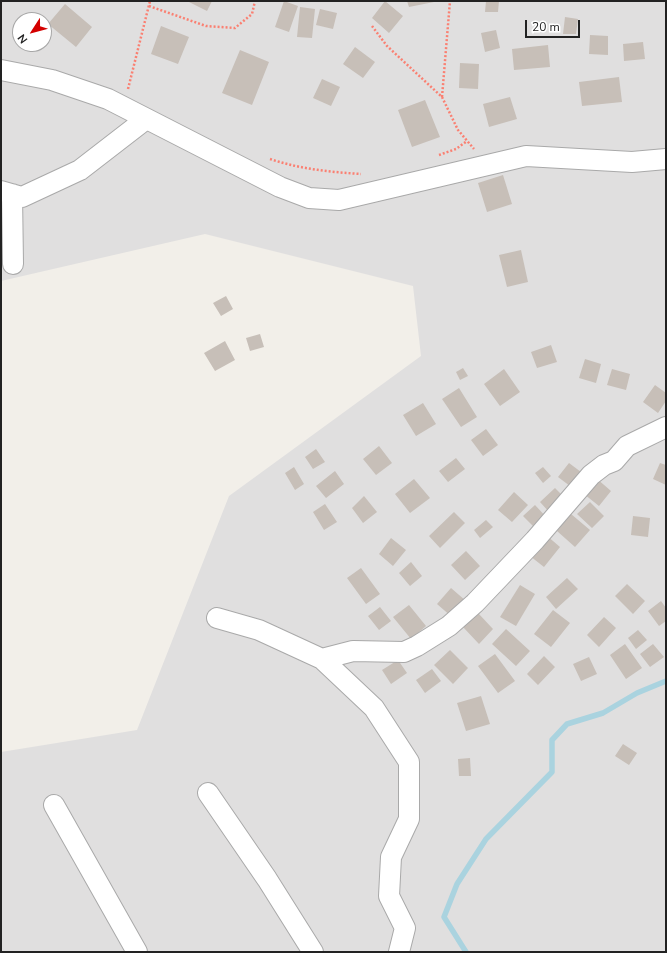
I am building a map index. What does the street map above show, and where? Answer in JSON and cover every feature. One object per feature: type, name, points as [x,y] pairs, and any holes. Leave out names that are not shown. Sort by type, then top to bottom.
[{"type":"street","points":[[1,70],[52,80],[108,99],[280,187],[309,198],[339,200],[526,156],[632,162],[666,159]]},
{"type":"street","points":[[13,264],[6,192],[22,197],[80,170],[146,119]]},
{"type":"street","points":[[322,659],[353,651],[404,652],[417,646],[449,626],[475,603],[535,540],[591,475],[604,465],[614,461],[627,446],[666,427]]},
{"type":"street","points":[[217,618],[258,630],[322,659],[374,708],[409,762],[409,819],[391,857],[389,896],[404,928],[399,952]]},
{"type":"street","points":[[208,793],[267,880],[313,952]]},
{"type":"street","points":[[54,805],[137,952]]},
{"type":"path","points":[[123,107],[150,1]]},
{"type":"path","points":[[149,6],[206,26],[235,28],[252,14],[255,1]]},
{"type":"path","points":[[442,97],[450,1]]},
{"type":"path","points":[[372,26],[387,46],[442,97],[458,130],[487,165]]},
{"type":"path","points":[[434,157],[456,149],[467,141]]},
{"type":"path","points":[[265,157],[290,166],[332,173],[362,174]]},
{"type":"shaded area","points":[[1,1],[666,1],[666,952],[1,952],[1,752],[137,730],[229,496],[421,356],[413,286],[205,234],[1,281]]},
{"type":"building","points":[[187,1],[212,1],[207,11]]},
{"type":"building","points":[[284,1],[298,6],[289,32],[275,27]]},
{"type":"building","points":[[385,1],[403,16],[389,33],[372,18]]},
{"type":"building","points":[[407,1],[434,1],[434,2],[409,7]]},
{"type":"building","points":[[486,1],[499,1],[498,12],[485,12]]},
{"type":"building","points":[[65,4],[92,27],[76,47],[52,27],[52,19]]},
{"type":"building","points":[[300,7],[315,9],[312,38],[297,37]]},
{"type":"building","points":[[320,9],[337,13],[333,29],[316,25]]},
{"type":"building","points":[[565,17],[578,19],[576,34],[563,34]]},
{"type":"building","points":[[161,26],[189,37],[178,64],[151,54]]},
{"type":"building","points":[[496,30],[500,48],[485,52],[481,33]]},
{"type":"building","points":[[590,35],[608,36],[608,55],[589,54]]},
{"type":"building","points":[[643,42],[645,59],[624,61],[623,44]]},
{"type":"building","points":[[548,45],[550,67],[514,70],[512,49]]},
{"type":"building","points":[[355,47],[375,62],[363,78],[343,64]]},
{"type":"building","points":[[240,50],[269,62],[252,105],[222,93]]},
{"type":"building","points":[[460,63],[479,64],[478,89],[459,88]]},
{"type":"building","points":[[619,77],[622,102],[582,106],[579,82]]},
{"type":"building","points":[[322,79],[340,87],[331,106],[313,98]]},
{"type":"building","points":[[510,97],[517,119],[489,127],[483,104]]},
{"type":"building","points":[[425,100],[440,137],[412,147],[398,110]]},
{"type":"building","points":[[503,175],[512,204],[487,212],[478,183]]},
{"type":"building","points":[[521,250],[528,282],[507,287],[499,255]]},
{"type":"building","points":[[226,296],[233,309],[221,316],[213,303]]},
{"type":"building","points":[[260,334],[264,347],[250,351],[246,338]]},
{"type":"building","points":[[225,341],[235,360],[215,371],[204,353]]},
{"type":"building","points":[[551,345],[557,362],[537,368],[531,352]]},
{"type":"building","points":[[585,359],[601,364],[596,383],[579,378]]},
{"type":"building","points":[[463,368],[468,376],[460,380],[456,372]]},
{"type":"building","points":[[504,369],[520,392],[500,406],[484,384]]},
{"type":"building","points":[[612,369],[630,374],[626,390],[607,385]]},
{"type":"building","points":[[655,385],[666,393],[666,401],[658,413],[643,402]]},
{"type":"building","points":[[459,388],[477,417],[461,427],[442,399]]},
{"type":"building","points":[[423,403],[436,424],[416,436],[403,415]]},
{"type":"building","points":[[486,429],[498,445],[483,456],[471,440]]},
{"type":"building","points":[[379,446],[392,463],[376,475],[363,459]]},
{"type":"building","points":[[316,449],[325,462],[313,469],[305,457]]},
{"type":"building","points":[[456,458],[465,469],[448,482],[439,471]]},
{"type":"building","points":[[569,463],[585,475],[574,489],[558,477]]},
{"type":"building","points":[[660,463],[666,465],[666,485],[653,479]]},
{"type":"building","points":[[294,467],[304,484],[295,490],[285,473]]},
{"type":"building","points":[[543,467],[551,476],[543,483],[535,473]]},
{"type":"building","points":[[335,471],[344,484],[326,498],[316,486]]},
{"type":"building","points":[[596,478],[611,491],[599,506],[584,494]]},
{"type":"building","points":[[414,479],[430,498],[410,513],[395,494]]},
{"type":"building","points":[[555,488],[565,498],[550,513],[540,502]]},
{"type":"building","points":[[514,492],[528,505],[512,522],[498,510]]},
{"type":"building","points":[[364,496],[377,512],[363,523],[352,508]]},
{"type":"building","points":[[590,502],[604,516],[592,528],[577,514]]},
{"type":"building","points":[[325,504],[337,522],[324,530],[313,512]]},
{"type":"building","points":[[535,505],[548,519],[537,530],[523,516]]},
{"type":"building","points":[[454,512],[465,523],[440,548],[429,536]]},
{"type":"building","points":[[571,514],[590,530],[575,547],[557,531]]},
{"type":"building","points":[[633,516],[650,518],[648,537],[631,535]]},
{"type":"building","points":[[486,520],[493,527],[480,538],[474,530]]},
{"type":"building","points":[[546,535],[560,547],[544,567],[530,556]]},
{"type":"building","points":[[391,538],[406,550],[393,566],[379,554]]},
{"type":"building","points":[[466,551],[480,566],[465,580],[451,565]]},
{"type":"building","points":[[411,562],[422,576],[410,586],[399,573]]},
{"type":"building","points":[[361,568],[380,594],[366,604],[347,578]]},
{"type":"building","points":[[567,578],[578,589],[556,609],[546,597]]},
{"type":"building","points":[[627,584],[645,601],[633,614],[615,596]]},
{"type":"building","points":[[520,585],[535,594],[516,626],[500,617]]},
{"type":"building","points":[[451,588],[466,601],[452,617],[437,604]]},
{"type":"building","points":[[661,601],[666,608],[666,621],[659,626],[648,611]]},
{"type":"building","points":[[409,605],[426,626],[411,639],[393,617]]},
{"type":"building","points":[[380,607],[391,621],[379,630],[368,616]]},
{"type":"building","points":[[553,610],[570,623],[551,647],[534,634]]},
{"type":"building","points":[[478,613],[493,629],[479,644],[463,627]]},
{"type":"building","points":[[604,617],[616,628],[599,647],[587,635]]},
{"type":"building","points":[[506,629],[530,651],[516,666],[492,644]]},
{"type":"building","points":[[638,630],[647,640],[636,649],[628,638]]},
{"type":"building","points":[[625,644],[642,668],[626,679],[610,655]]},
{"type":"building","points":[[653,644],[664,657],[650,667],[640,654]]},
{"type":"building","points":[[450,650],[468,668],[453,684],[434,665]]},
{"type":"building","points":[[495,654],[515,681],[498,693],[478,666]]},
{"type":"building","points":[[544,656],[555,667],[538,685],[527,674]]},
{"type":"building","points":[[589,657],[597,674],[581,681],[573,664]]},
{"type":"building","points":[[398,660],[407,673],[391,684],[382,670]]},
{"type":"building","points":[[432,669],[441,681],[425,693],[416,680]]},
{"type":"building","points":[[481,696],[490,724],[466,731],[457,703]]},
{"type":"building","points":[[623,744],[637,753],[629,765],[615,756]]},
{"type":"building","points":[[470,758],[471,776],[459,776],[458,759]]},
{"type":"waterway","points":[[466,952],[444,917],[457,884],[486,839],[552,772],[552,740],[567,724],[603,713],[637,693],[666,681]]}]
